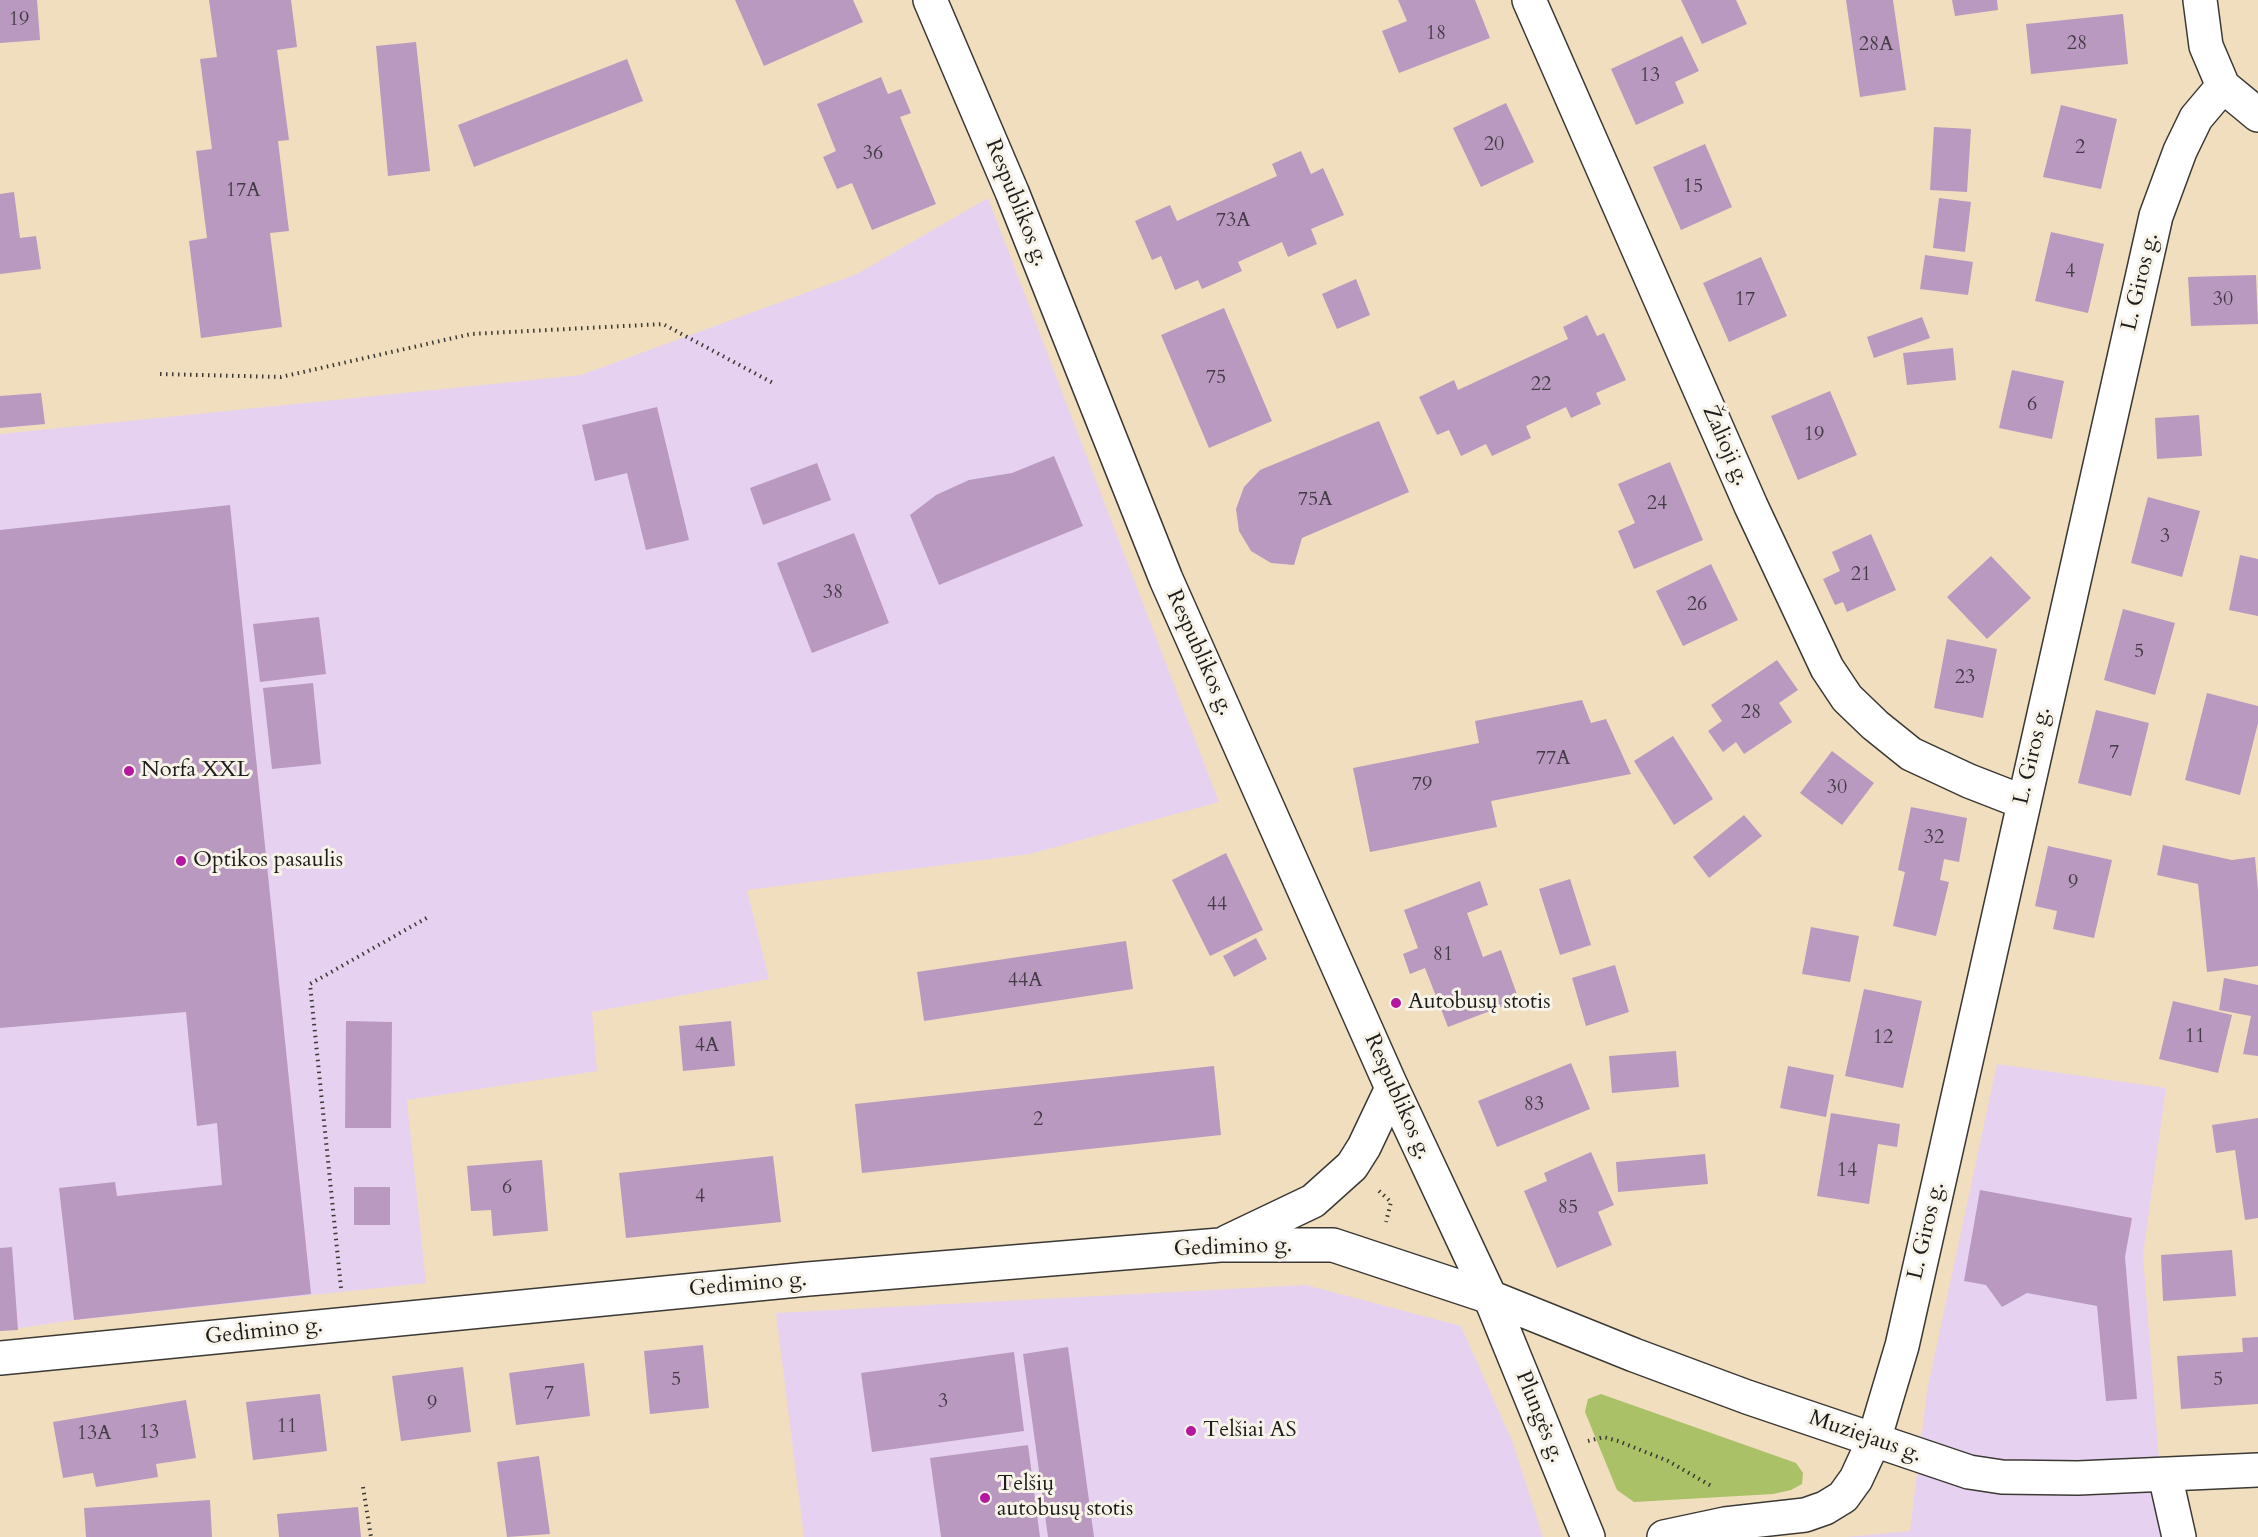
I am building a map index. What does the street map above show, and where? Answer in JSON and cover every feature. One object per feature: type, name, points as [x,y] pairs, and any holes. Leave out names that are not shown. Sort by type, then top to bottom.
[{"type":"main road","name":"Respublikos g.","points":[[930,0],[1012,192],[1166,579],[1392,1088],[1490,1297]]},
{"type":"main road","name":"Žalioji g.","points":[[1529,0],[1751,506],[1827,668],[1847,699],[1911,754],[1969,781],[2023,802]]},
{"type":"main road","points":[[2200,0],[2205,46],[2223,86],[2258,115]]},
{"type":"main road","name":"L. Giros g.","points":[[1664,1537],[1725,1524],[1805,1515],[1825,1508],[1843,1497],[1856,1479],[1874,1440],[1902,1346],[2156,216],[2180,151],[2196,118],[2223,86]]},
{"type":"main road","points":[[1220,1245],[1313,1201],[1352,1166],[1364,1147],[1392,1088]]},
{"type":"main road","name":"Gedimino g.","points":[[0,1358],[808,1279],[1220,1245],[1333,1245],[1490,1297]]},
{"type":"main road","name":"Muziejaus g.","points":[[1490,1297],[1654,1363],[1969,1472],[2002,1477],[2078,1478],[2258,1470]]},
{"type":"main road","name":"Plungės g.","points":[[1490,1297],[1588,1537]]},
{"type":"main road","points":[[2165,1475],[2179,1537]]},
{"type":"path","points":[[160,374],[281,377],[471,334],[663,324],[773,383]]},
{"type":"path","points":[[345,1324],[310,984],[430,916]]},
{"type":"path","points":[[1352,1166],[1391,1202],[1376,1259]]},
{"type":"path","points":[[1553,1450],[1604,1437],[1668,1461],[1720,1491],[1725,1524]]},
{"type":"path","points":[[363,1487],[371,1537]]},
{"type":"shaded area","points":[[988,198],[1219,802],[1030,854],[747,890],[769,979],[592,1012],[597,1071],[407,1100],[426,1283],[74,1320],[0,1331],[0,434],[581,375],[857,274]]},
{"type":"shaded area","points":[[1997,1064],[2166,1088],[2143,1255],[2165,1537],[1846,1537],[1910,1531],[1927,1391]]},
{"type":"shaded area","points":[[1306,1285],[1461,1326],[1513,1443],[1543,1537],[804,1537],[776,1313]]},
{"type":"green space","points":[[1601,1394],[1796,1463],[1803,1473],[1802,1484],[1791,1490],[1773,1494],[1634,1502],[1617,1490],[1585,1412],[1588,1399]]},
{"type":"building","points":[[0,0],[37,0],[40,40],[0,43]]},
{"type":"building","points":[[209,0],[291,0],[297,47],[277,50],[289,140],[278,141],[289,231],[270,233],[282,327],[201,338],[189,241],[207,238],[196,151],[212,149],[200,59],[217,57]]},
{"type":"building","points":[[735,0],[853,0],[863,22],[764,66]]},
{"type":"building","points":[[1398,0],[1475,0],[1490,38],[1399,73],[1382,31],[1407,21]]},
{"type":"building","points":[[1681,0],[1736,0],[1747,24],[1702,44]]},
{"type":"building","points":[[1846,0],[1893,0],[1906,90],[1860,97]]},
{"type":"building","points":[[1952,0],[1997,0],[1998,10],[1955,16]]},
{"type":"building","points":[[2123,14],[2128,64],[2031,74],[2026,24]]},
{"type":"building","points":[[1682,36],[1699,71],[1675,82],[1684,103],[1636,125],[1611,69]]},
{"type":"building","points":[[416,42],[430,171],[388,176],[376,46]]},
{"type":"building","points":[[627,59],[643,101],[474,167],[458,125]]},
{"type":"building","points":[[881,77],[888,94],[901,89],[911,113],[900,117],[936,204],[872,230],[852,183],[837,189],[823,157],[836,151],[817,104]]},
{"type":"building","points":[[1506,103],[1534,162],[1481,187],[1453,128]]},
{"type":"building","points":[[2061,105],[2117,119],[2101,189],[2043,177]]},
{"type":"building","points":[[1934,127],[1971,129],[1967,192],[1930,190]]},
{"type":"building","points":[[1705,144],[1732,207],[1681,230],[1653,167]]},
{"type":"building","points":[[1301,151],[1311,174],[1323,168],[1344,215],[1311,229],[1317,244],[1288,257],[1282,242],[1238,262],[1242,271],[1202,289],[1198,280],[1175,290],[1161,256],[1152,260],[1135,221],[1170,205],[1177,221],[1277,176],[1272,164]]},
{"type":"building","points":[[14,192],[20,238],[36,236],[41,269],[0,274],[0,194]]},
{"type":"building","points":[[1939,198],[1971,202],[1965,252],[1933,248]]},
{"type":"building","points":[[2051,232],[2104,244],[2088,313],[2035,301]]},
{"type":"building","points":[[1925,255],[1973,262],[1968,295],[1920,289]]},
{"type":"building","points":[[1761,257],[1787,316],[1729,342],[1703,283]]},
{"type":"building","points":[[2256,275],[2258,324],[2191,326],[2188,277]]},
{"type":"building","points":[[1356,279],[1370,315],[1337,329],[1322,294]]},
{"type":"building","points":[[1224,308],[1272,421],[1209,448],[1161,335]]},
{"type":"building","points":[[1587,315],[1597,336],[1604,333],[1626,380],[1596,393],[1601,404],[1571,418],[1566,407],[1526,426],[1531,438],[1492,456],[1486,444],[1461,456],[1449,430],[1437,435],[1419,397],[1454,380],[1458,390],[1568,339],[1563,327]]},
{"type":"building","points":[[1922,317],[1930,338],[1874,358],[1867,337]]},
{"type":"building","points":[[1953,348],[1956,380],[1907,385],[1903,353]]},
{"type":"building","points":[[2012,370],[2064,381],[2052,439],[1999,428]]},
{"type":"building","points":[[1830,391],[1857,455],[1798,480],[1771,416]]},
{"type":"building","points":[[41,393],[45,424],[0,428],[0,396]]},
{"type":"building","points":[[657,407],[689,540],[646,550],[627,473],[595,481],[582,425]]},
{"type":"building","points":[[2199,415],[2202,456],[2157,459],[2155,418]]},
{"type":"building","points":[[1379,421],[1409,492],[1302,538],[1294,565],[1271,563],[1251,551],[1239,531],[1236,509],[1244,487],[1260,470]]},
{"type":"building","points":[[1054,456],[1083,526],[939,585],[910,515],[936,495],[969,480],[1012,473]]},
{"type":"building","points":[[1670,462],[1703,540],[1634,569],[1618,531],[1635,523],[1618,484]]},
{"type":"building","points":[[817,463],[831,500],[763,525],[750,488]]},
{"type":"building","points":[[2148,497],[2200,511],[2182,577],[2131,563]]},
{"type":"building","name":"Norfa XXL","points":[[230,505],[311,1294],[74,1320],[59,1188],[115,1182],[117,1196],[222,1185],[217,1123],[197,1126],[186,1012],[0,1028],[0,530]]},
{"type":"building","points":[[854,533],[889,623],[812,653],[777,563]]},
{"type":"building","points":[[1871,534],[1896,590],[1847,612],[1843,602],[1835,605],[1823,579],[1840,571],[1832,552]]},
{"type":"building","points":[[2240,555],[2258,559],[2258,616],[2229,610]]},
{"type":"building","points":[[1991,556],[2031,598],[1987,639],[1947,597]]},
{"type":"building","points":[[1711,564],[1738,620],[1683,646],[1656,591]]},
{"type":"building","points":[[2123,609],[2175,623],[2155,695],[2104,680]]},
{"type":"building","points":[[319,617],[326,674],[260,682],[253,624]]},
{"type":"building","points":[[1947,639],[1997,649],[1983,718],[1934,708]]},
{"type":"building","points":[[1777,660],[1798,690],[1779,703],[1792,722],[1744,754],[1736,742],[1723,752],[1708,731],[1722,721],[1711,705]]},
{"type":"building","points":[[313,683],[321,764],[272,769],[263,688]]},
{"type":"building","points":[[2207,693],[2258,706],[2258,723],[2240,795],[2185,780]]},
{"type":"building","points":[[1582,700],[1591,723],[1606,719],[1631,774],[1491,801],[1497,827],[1370,852],[1353,768],[1479,743],[1475,721]]},
{"type":"building","points":[[2096,710],[2149,723],[2131,796],[2078,783]]},
{"type":"building","points":[[1673,736],[1713,799],[1674,825],[1634,761]]},
{"type":"building","points":[[1832,751],[1874,783],[1842,825],[1800,793]]},
{"type":"building","points":[[1911,807],[1967,818],[1959,862],[1944,859],[1940,880],[1949,882],[1936,936],[1893,926],[1905,872],[1898,870]]},
{"type":"building","points":[[1744,815],[1762,836],[1709,878],[1693,857]]},
{"type":"building","points":[[2163,845],[2232,860],[2255,857],[2258,890],[2258,966],[2207,972],[2198,884],[2157,875]]},
{"type":"building","points":[[2048,846],[2112,860],[2094,938],[2053,929],[2057,911],[2035,906]]},
{"type":"building","points":[[1226,853],[1263,930],[1210,956],[1172,880]]},
{"type":"building","points":[[1570,879],[1591,945],[1560,955],[1539,889]]},
{"type":"building","points":[[1480,881],[1488,905],[1467,913],[1483,957],[1501,950],[1519,1000],[1448,1027],[1425,968],[1410,974],[1403,954],[1418,948],[1404,910]]},
{"type":"building","points":[[1811,927],[1859,936],[1850,982],[1802,974]]},
{"type":"building","points":[[1256,938],[1267,959],[1234,977],[1223,956]]},
{"type":"building","points":[[1126,941],[1133,989],[924,1021],[917,972]]},
{"type":"building","points":[[1615,965],[1629,1012],[1586,1026],[1572,978]]},
{"type":"building","points":[[2224,978],[2258,985],[2258,1056],[2243,1054],[2251,1016],[2219,1010]]},
{"type":"building","points":[[1864,989],[1922,1001],[1903,1088],[1845,1076]]},
{"type":"building","points":[[2173,1001],[2232,1015],[2218,1073],[2159,1059]]},
{"type":"building","points":[[346,1021],[392,1022],[391,1128],[345,1128]]},
{"type":"building","points":[[731,1021],[735,1066],[683,1071],[679,1026]]},
{"type":"building","points":[[1676,1051],[1679,1087],[1612,1093],[1609,1056]]},
{"type":"building","points":[[1571,1063],[1590,1109],[1497,1147],[1478,1101]]},
{"type":"building","points":[[1214,1066],[1221,1135],[862,1173],[855,1104]]},
{"type":"building","points":[[1788,1066],[1834,1075],[1826,1117],[1780,1108]]},
{"type":"building","points":[[1831,1113],[1900,1124],[1897,1147],[1878,1144],[1869,1204],[1817,1196]]},
{"type":"building","points":[[2258,1118],[2258,1218],[2245,1220],[2235,1150],[2216,1153],[2212,1125]]},
{"type":"building","points":[[1591,1152],[1614,1205],[1598,1212],[1612,1245],[1557,1268],[1524,1191],[1547,1181],[1544,1173]]},
{"type":"building","points":[[1705,1154],[1708,1184],[1618,1192],[1616,1162]]},
{"type":"building","points":[[773,1156],[781,1222],[626,1238],[619,1173]]},
{"type":"building","points":[[542,1160],[548,1231],[493,1236],[491,1210],[471,1211],[467,1166]]},
{"type":"building","points":[[354,1187],[390,1187],[390,1225],[354,1225]]},
{"type":"building","points":[[1980,1190],[2132,1218],[2125,1257],[2137,1399],[2106,1401],[2097,1306],[2027,1293],[2002,1307],[1986,1285],[1964,1281]]},
{"type":"building","points":[[12,1247],[18,1330],[0,1331],[0,1248]]},
{"type":"building","points":[[2232,1250],[2236,1296],[2163,1301],[2161,1255]]},
{"type":"building","points":[[2258,1337],[2258,1404],[2181,1409],[2177,1356],[2243,1352],[2242,1338]]},
{"type":"building","points":[[703,1345],[709,1408],[650,1414],[644,1351]]},
{"type":"building","points":[[1068,1347],[1094,1537],[1048,1537],[1023,1354]]},
{"type":"building","points":[[1014,1352],[1024,1431],[872,1452],[861,1373]]},
{"type":"building","points":[[584,1363],[590,1416],[516,1425],[509,1373]]},
{"type":"building","points":[[463,1367],[471,1432],[401,1441],[392,1376]]},
{"type":"building","points":[[320,1394],[327,1451],[253,1460],[246,1402]]},
{"type":"building","points":[[186,1400],[196,1458],[156,1464],[158,1477],[96,1487],[93,1473],[63,1478],[53,1422]]},
{"type":"building","name":"Telšių autobusų stotis","points":[[1028,1445],[1040,1537],[941,1537],[930,1458]]},
{"type":"building","points":[[539,1456],[550,1534],[507,1537],[497,1462]]},
{"type":"building","points":[[210,1500],[212,1537],[86,1537],[84,1508]]},
{"type":"building","points":[[358,1507],[361,1537],[279,1537],[277,1514]]},
{"type":"place","name":"Norfa XXL","points":[[129,771]]},
{"type":"place","name":"Optikos pasaulis","points":[[181,861]]},
{"type":"place","name":"Autobusų stotis","points":[[1396,1003]]},
{"type":"place","name":"Telšiai AS","points":[[1191,1431]]},
{"type":"place","name":"Telšių autobusų stotis","points":[[985,1498]]}]
